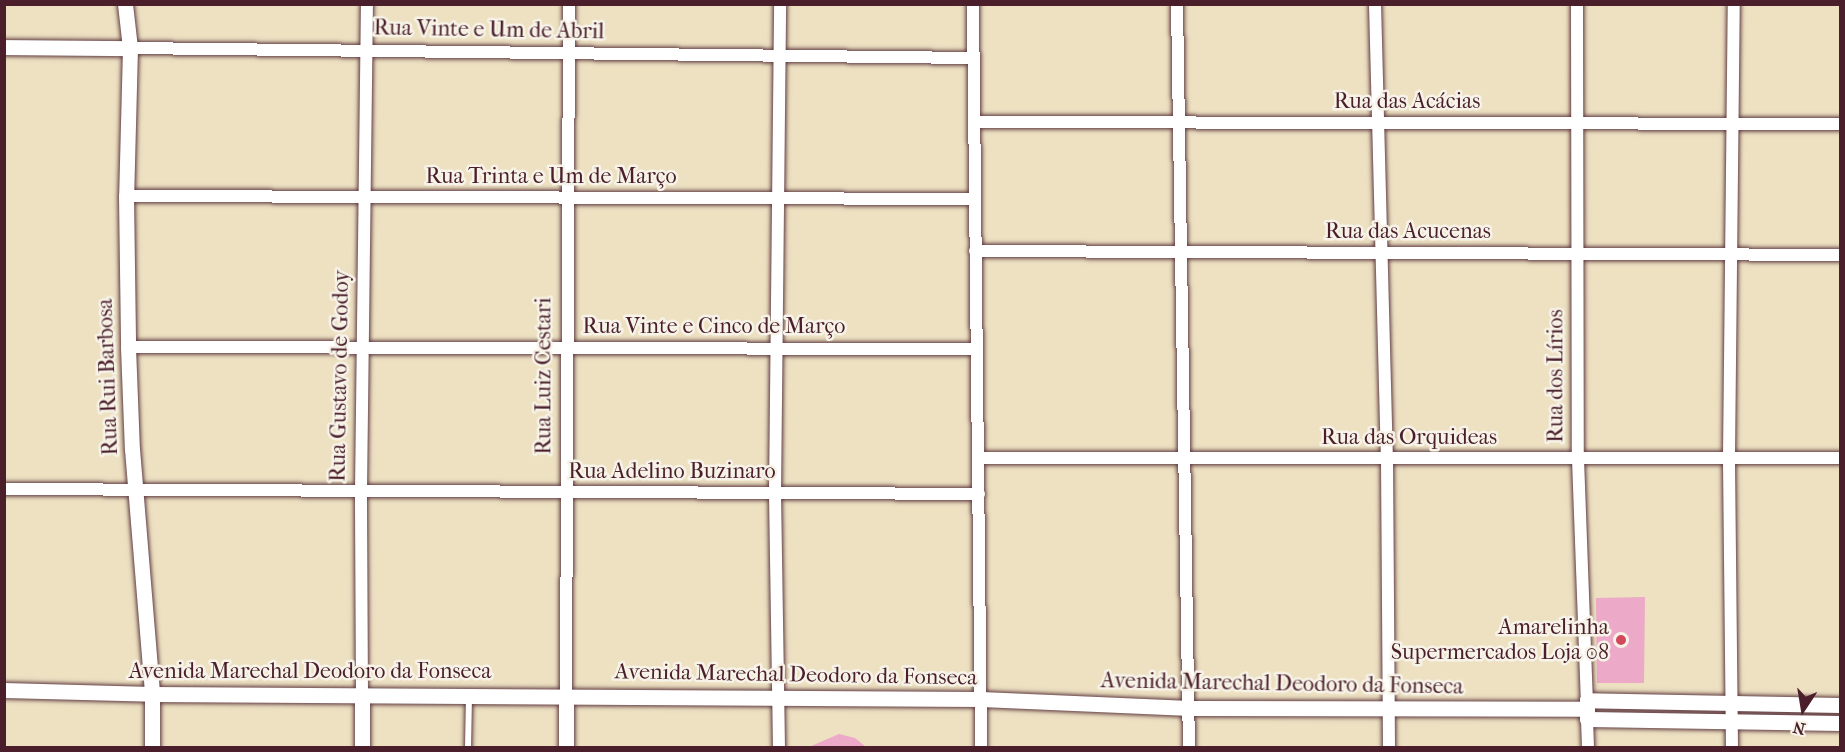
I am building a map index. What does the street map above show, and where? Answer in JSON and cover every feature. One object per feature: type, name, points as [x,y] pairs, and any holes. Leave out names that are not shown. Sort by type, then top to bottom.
[{"type":"street","name":"Rua Rui Barbosa","points":[[125,4],[130,48],[126,196],[128,347],[132,449],[152,694],[152,747]]},
{"type":"street","name":"Rua Gustavo de Godoy","points":[[362,747],[361,491],[367,4]]},
{"type":"street","name":"Rua Luiz Cestari","points":[[566,747],[568,4]]},
{"type":"street","points":[[779,747],[775,493],[780,4]]},
{"type":"street","points":[[973,4],[981,747]]},
{"type":"street","points":[[1177,4],[1177,123],[1189,747]]},
{"type":"street","points":[[1375,4],[1387,459],[1389,747]]},
{"type":"street","name":"Rua dos Lírios","points":[[1577,4],[1578,459],[1588,747]]},
{"type":"street","points":[[1732,747],[1730,457],[1734,4]]},
{"type":"street","name":"Rua Vinte e Um de Abril","points":[[4,47],[972,58]]},
{"type":"street","name":"Rua das Acácias","points":[[974,122],[1840,124]]},
{"type":"street","name":"Rua Trinta e Um de Março","points":[[126,196],[975,199]]},
{"type":"street","name":"Rua das Acucenas","points":[[975,251],[1840,255]]},
{"type":"street","name":"Rua Vinte e Cinco de Março","points":[[128,347],[975,349]]},
{"type":"street","name":"Rua das Orquideas","points":[[978,458],[1840,458]]},
{"type":"street","name":"Rua Adelino Buzinaro","points":[[4,489],[979,494]]},
{"type":"street","name":"Avenida Marechal Deodoro da Fonseca","points":[[4,690],[152,694],[981,699],[1190,708],[1587,709],[1731,702],[1840,705]]},
{"type":"street","name":"Avenida Marechal Deodoro da Fonseca","points":[[1587,709],[1731,722],[1840,723]]},
{"type":"lane","points":[[468,747],[469,695]]},
{"type":"building","name":"Amarelinha Supermercados Loja 08","points":[[1645,597],[1644,683],[1597,683],[1596,598]]},
{"type":"building","points":[[839,734],[855,738],[866,747],[809,747]]},
{"type":"place","name":"Amarelinha Supermercados Loja 08","points":[[1621,640]]}]
